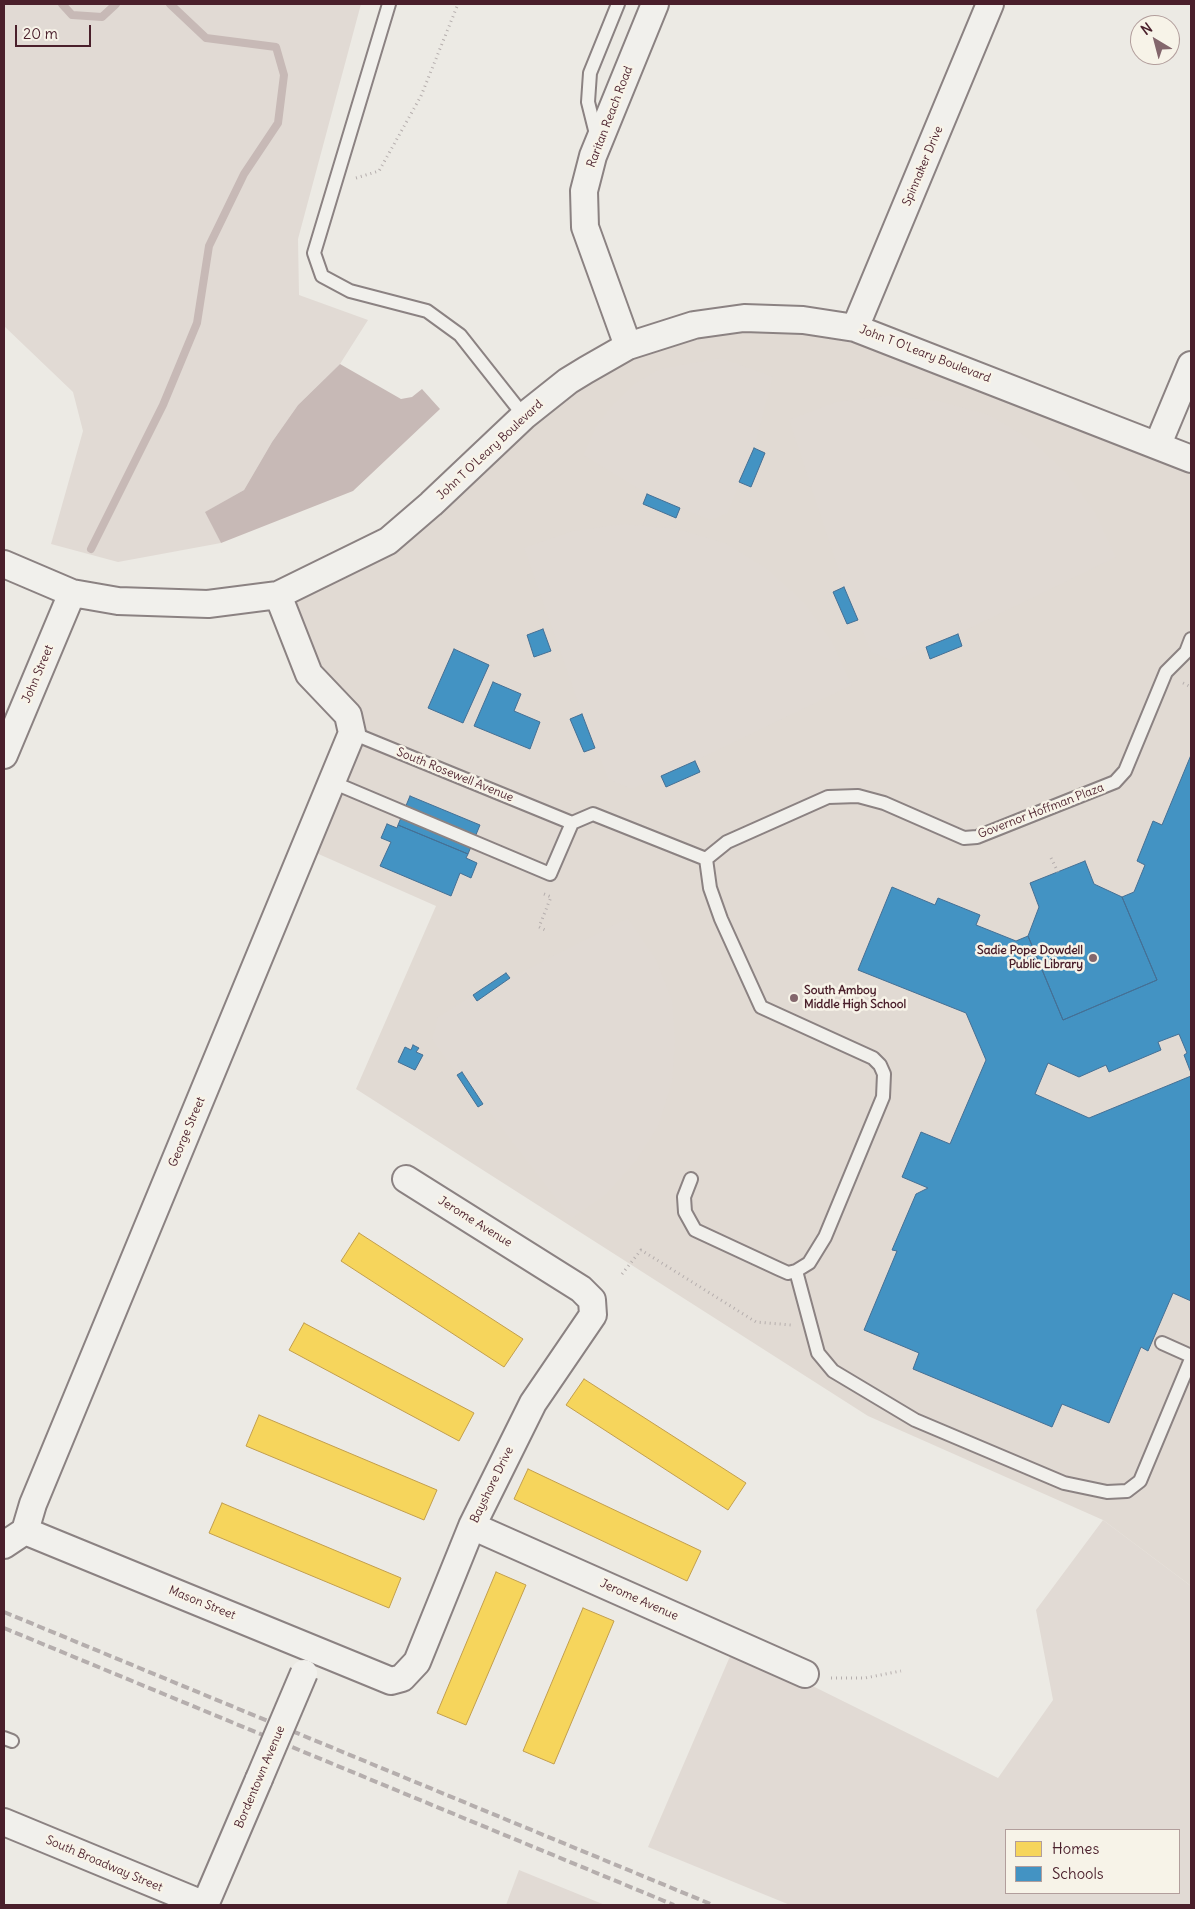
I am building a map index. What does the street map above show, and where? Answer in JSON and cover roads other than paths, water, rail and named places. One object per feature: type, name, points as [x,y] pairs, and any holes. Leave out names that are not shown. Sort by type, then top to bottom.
[{"type":"street","name":"Raritan Reach Road","points":[[628,346],[585,227],[584,191],[598,143],[655,4]]},
{"type":"street","name":"Spinnaker Drive","points":[[855,328],[990,4]]},
{"type":"street","name":"John T O'Leary Boulevard","points":[[4,564],[72,593],[118,601],[208,604],[278,595],[388,541],[431,504],[524,416],[568,381],[628,346],[694,325],[744,318],[803,320],[855,328],[1158,444],[1191,459]]},
{"type":"street","points":[[1158,444],[1191,365]]},
{"type":"street","name":"John Street","points":[[4,755],[72,593]]},
{"type":"street","points":[[278,595],[309,674],[348,715],[352,733]]},
{"type":"street","name":"George Street","points":[[14,1538],[33,1504],[352,733]]},
{"type":"street","name":"Jerome Avenue","points":[[406,1179],[581,1289],[592,1300]]},
{"type":"street","name":"Bayshore Drive","points":[[402,1678],[417,1662],[472,1526],[533,1403],[593,1315],[592,1300]]},
{"type":"street","name":"Jerome Avenue","points":[[472,1526],[805,1674]]},
{"type":"street","name":"Mason Street","points":[[14,1538],[315,1649],[390,1680],[402,1678]]},
{"type":"street","name":"Bordentown Avenue","points":[[205,1905],[315,1649]]},
{"type":"street","name":"South Broadway Street","points":[[4,1822],[205,1905]]},
{"type":"lane","points":[[389,4],[314,253],[322,276],[350,291],[427,311],[460,335],[524,416]]},
{"type":"lane","points":[[598,143],[588,102],[590,73],[618,4]]},
{"type":"lane","name":"Governor Hoffman Plaza","points":[[706,860],[727,842],[828,797],[858,796],[884,803],[964,838],[978,837],[1115,782],[1125,771],[1164,676],[1186,652],[1191,639]]},
{"type":"lane","name":"South Rosewell Avenue","points":[[352,733],[572,823]]},
{"type":"lane","points":[[332,782],[550,874],[572,823],[593,814],[706,860],[710,888],[721,919],[761,1007],[873,1058],[880,1065],[884,1074],[883,1097],[825,1237],[808,1263],[796,1271],[788,1273],[695,1230],[685,1212],[684,1197],[691,1180]]},
{"type":"lane","points":[[796,1271],[818,1353],[833,1371],[915,1420],[1064,1483],[1107,1492],[1127,1491],[1140,1481],[1191,1358],[1162,1343]]},
{"type":"waterway","points":[[62,4],[72,15],[102,17],[116,4]]},
{"type":"waterway","points":[[91,549],[163,405],[197,323],[209,246],[244,174],[278,123],[284,75],[276,47],[206,38],[170,4]]},
{"type":"railway","points":[[4,1612],[713,1905]]},
{"type":"railway","points":[[4,1628],[674,1905]]},
{"type":"place","name":"Sadie Pope Dowdell Public Library","points":[[1093,958]]},
{"type":"place","name":"South Amboy Middle High School","points":[[794,998]]}]
